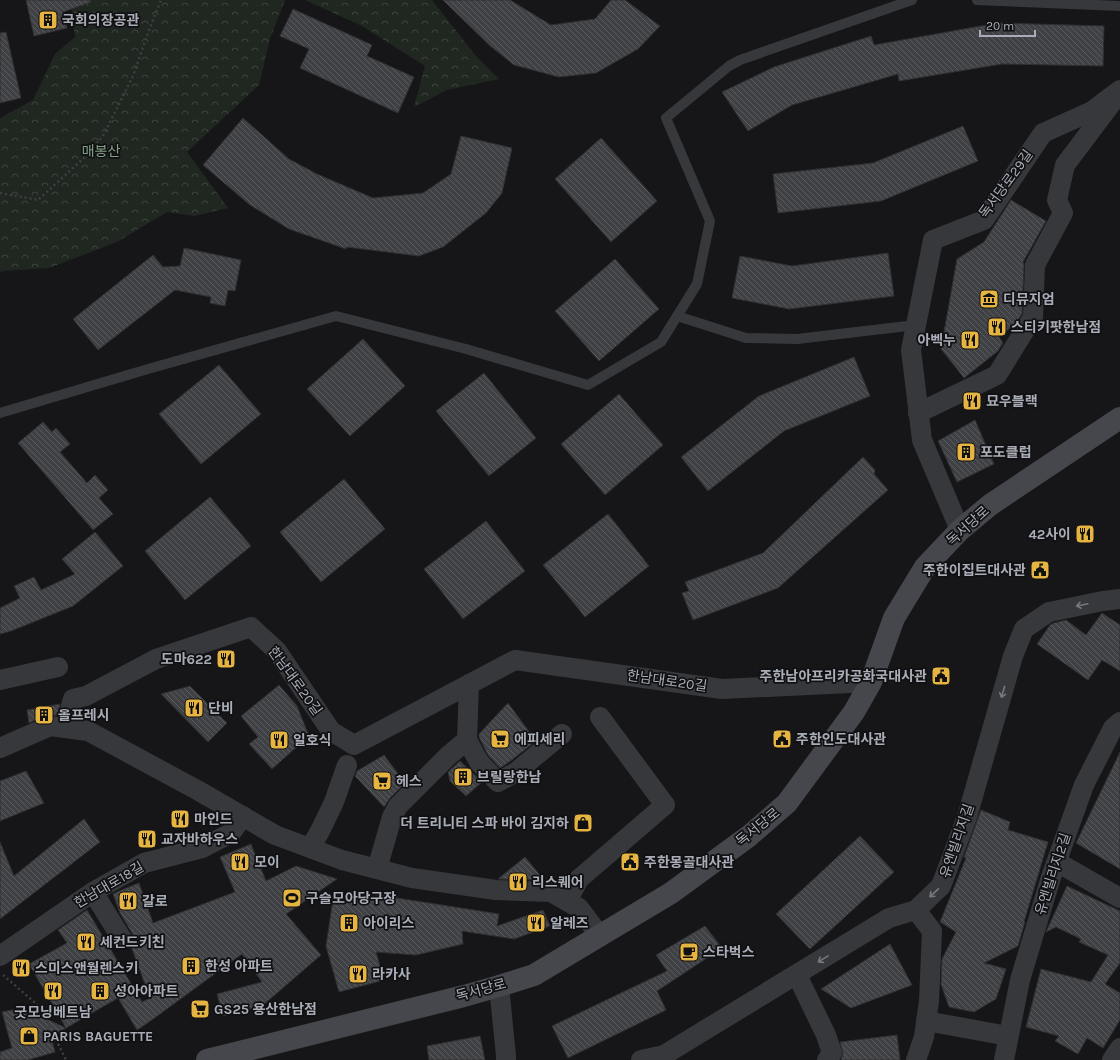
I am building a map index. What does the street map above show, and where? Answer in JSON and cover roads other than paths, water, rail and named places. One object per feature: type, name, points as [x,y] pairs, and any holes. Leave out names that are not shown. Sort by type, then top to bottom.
[{"type":"main road","name":"독서당로","points":[[207,1060],[499,986],[534,975],[671,893],[749,836],[787,803],[854,712],[871,682],[894,618],[925,567],[960,530],[990,505],[1120,418]]},
{"type":"street","name":"독서당로29길","points":[[960,530],[922,440],[911,350],[933,240],[984,220],[1043,133],[1092,111],[1120,91]]},
{"type":"street","name":"독서당로29길","points":[[918,413],[997,374],[1033,316],[1035,265],[1063,213],[1057,200],[1065,165],[1120,91]]},
{"type":"street","name":"유엔빌리지길","points":[[641,1060],[664,1055],[889,918],[916,910],[941,886],[967,817],[1013,656],[1024,629],[1049,612],[1120,599]]},
{"type":"street","name":"한남대로20길","points":[[65,728],[73,699],[86,696],[156,660],[251,627],[277,651],[331,731],[354,745],[515,660],[722,689],[871,682]]},
{"type":"street","points":[[0,680],[58,667]]},
{"type":"street","points":[[469,684],[467,740],[479,762],[498,782],[516,772],[562,734]]},
{"type":"street","points":[[567,901],[579,879],[665,805],[600,717]]},
{"type":"street","name":"유엔빌리지2길","points":[[1004,1060],[1020,980],[1057,862],[1084,785],[1113,728],[1120,722]]},
{"type":"street","points":[[0,748],[50,726],[88,731],[199,791],[275,835],[342,860],[412,878],[496,890],[552,892],[579,908],[600,936]]},
{"type":"street","points":[[377,869],[392,817],[398,806],[448,756],[467,740]]},
{"type":"street","points":[[310,848],[334,802],[347,765]]},
{"type":"street","name":"한남대로18길","points":[[0,956],[93,892],[144,864],[202,848],[231,833],[243,816]]},
{"type":"street","points":[[1057,862],[1120,898]]},
{"type":"street","points":[[93,892],[122,939]]},
{"type":"street","points":[[916,910],[932,931],[929,1001],[924,1036],[916,1060]]},
{"type":"street","points":[[797,975],[826,1035],[832,1053],[827,1060]]},
{"type":"street","points":[[499,986],[506,1060]]},
{"type":"street","points":[[926,1021],[1008,1036]]},
{"type":"street","points":[[1112,1060],[1120,1048]]},
{"type":"lane","points":[[0,413],[336,316],[466,349],[588,385],[661,342],[697,284],[710,221],[666,118],[729,66],[740,60],[912,0]]},
{"type":"lane","points":[[976,0],[1120,6]]},
{"type":"lane","points":[[677,316],[746,338],[796,339],[916,325]]},
{"type":"place","name":"국회의장공관","points":[[48,20]]},
{"type":"place","name":"디뮤지엄","points":[[989,299]]},
{"type":"place","name":"스티키팟한남점","points":[[997,327]]},
{"type":"place","name":"아벡누","points":[[970,340]]},
{"type":"place","name":"묘우블랙","points":[[972,401]]},
{"type":"place","name":"포도클럽","points":[[966,452]]},
{"type":"place","name":"42사이","points":[[1085,534]]},
{"type":"place","name":"주한이집트대사관","points":[[1040,570]]},
{"type":"place","name":"도마622","points":[[226,659]]},
{"type":"place","name":"주한남아프리카공화국대사관","points":[[941,676]]},
{"type":"place","name":"단비","points":[[194,708]]},
{"type":"place","name":"올프레시","points":[[44,715]]},
{"type":"place","name":"에피세리","points":[[500,739]]},
{"type":"place","name":"주한인도대사관","points":[[782,739]]},
{"type":"place","name":"일호식","points":[[279,740]]},
{"type":"place","name":"브릴랑한남","points":[[463,777]]},
{"type":"place","name":"헤스","points":[[382,781]]},
{"type":"place","name":"마인드","points":[[180,819]]},
{"type":"place","name":"더 트리니티 스파 바이 김지하","points":[[583,823]]},
{"type":"place","name":"교자바하우스","points":[[147,839]]},
{"type":"place","name":"모이","points":[[240,862]]},
{"type":"place","name":"주한몽골대사관","points":[[630,862]]},
{"type":"place","name":"리스퀘어","points":[[518,882]]},
{"type":"place","name":"구슬모아당구장","points":[[292,898]]},
{"type":"place","name":"갈로","points":[[128,901]]},
{"type":"place","name":"아이리스","points":[[349,923]]},
{"type":"place","name":"알레즈","points":[[536,923]]},
{"type":"place","name":"세컨드키친","points":[[86,942]]},
{"type":"place","name":"스타벅스","points":[[689,952]]},
{"type":"place","name":"한성 아파트","points":[[191,966]]},
{"type":"place","name":"스미스앤월렌스키","points":[[21,968]]},
{"type":"place","name":"라카사","points":[[358,974]]},
{"type":"place","name":"굿모닝베트남","points":[[53,991]]},
{"type":"place","name":"성아아파트","points":[[100,991]]},
{"type":"place","name":"GS25 용산한남점","points":[[200,1009]]},
{"type":"place","name":"PARIS BAGUETTE","points":[[29,1036]]},
{"type":"park label","name":"매봉산","points":[[101,151]]}]
